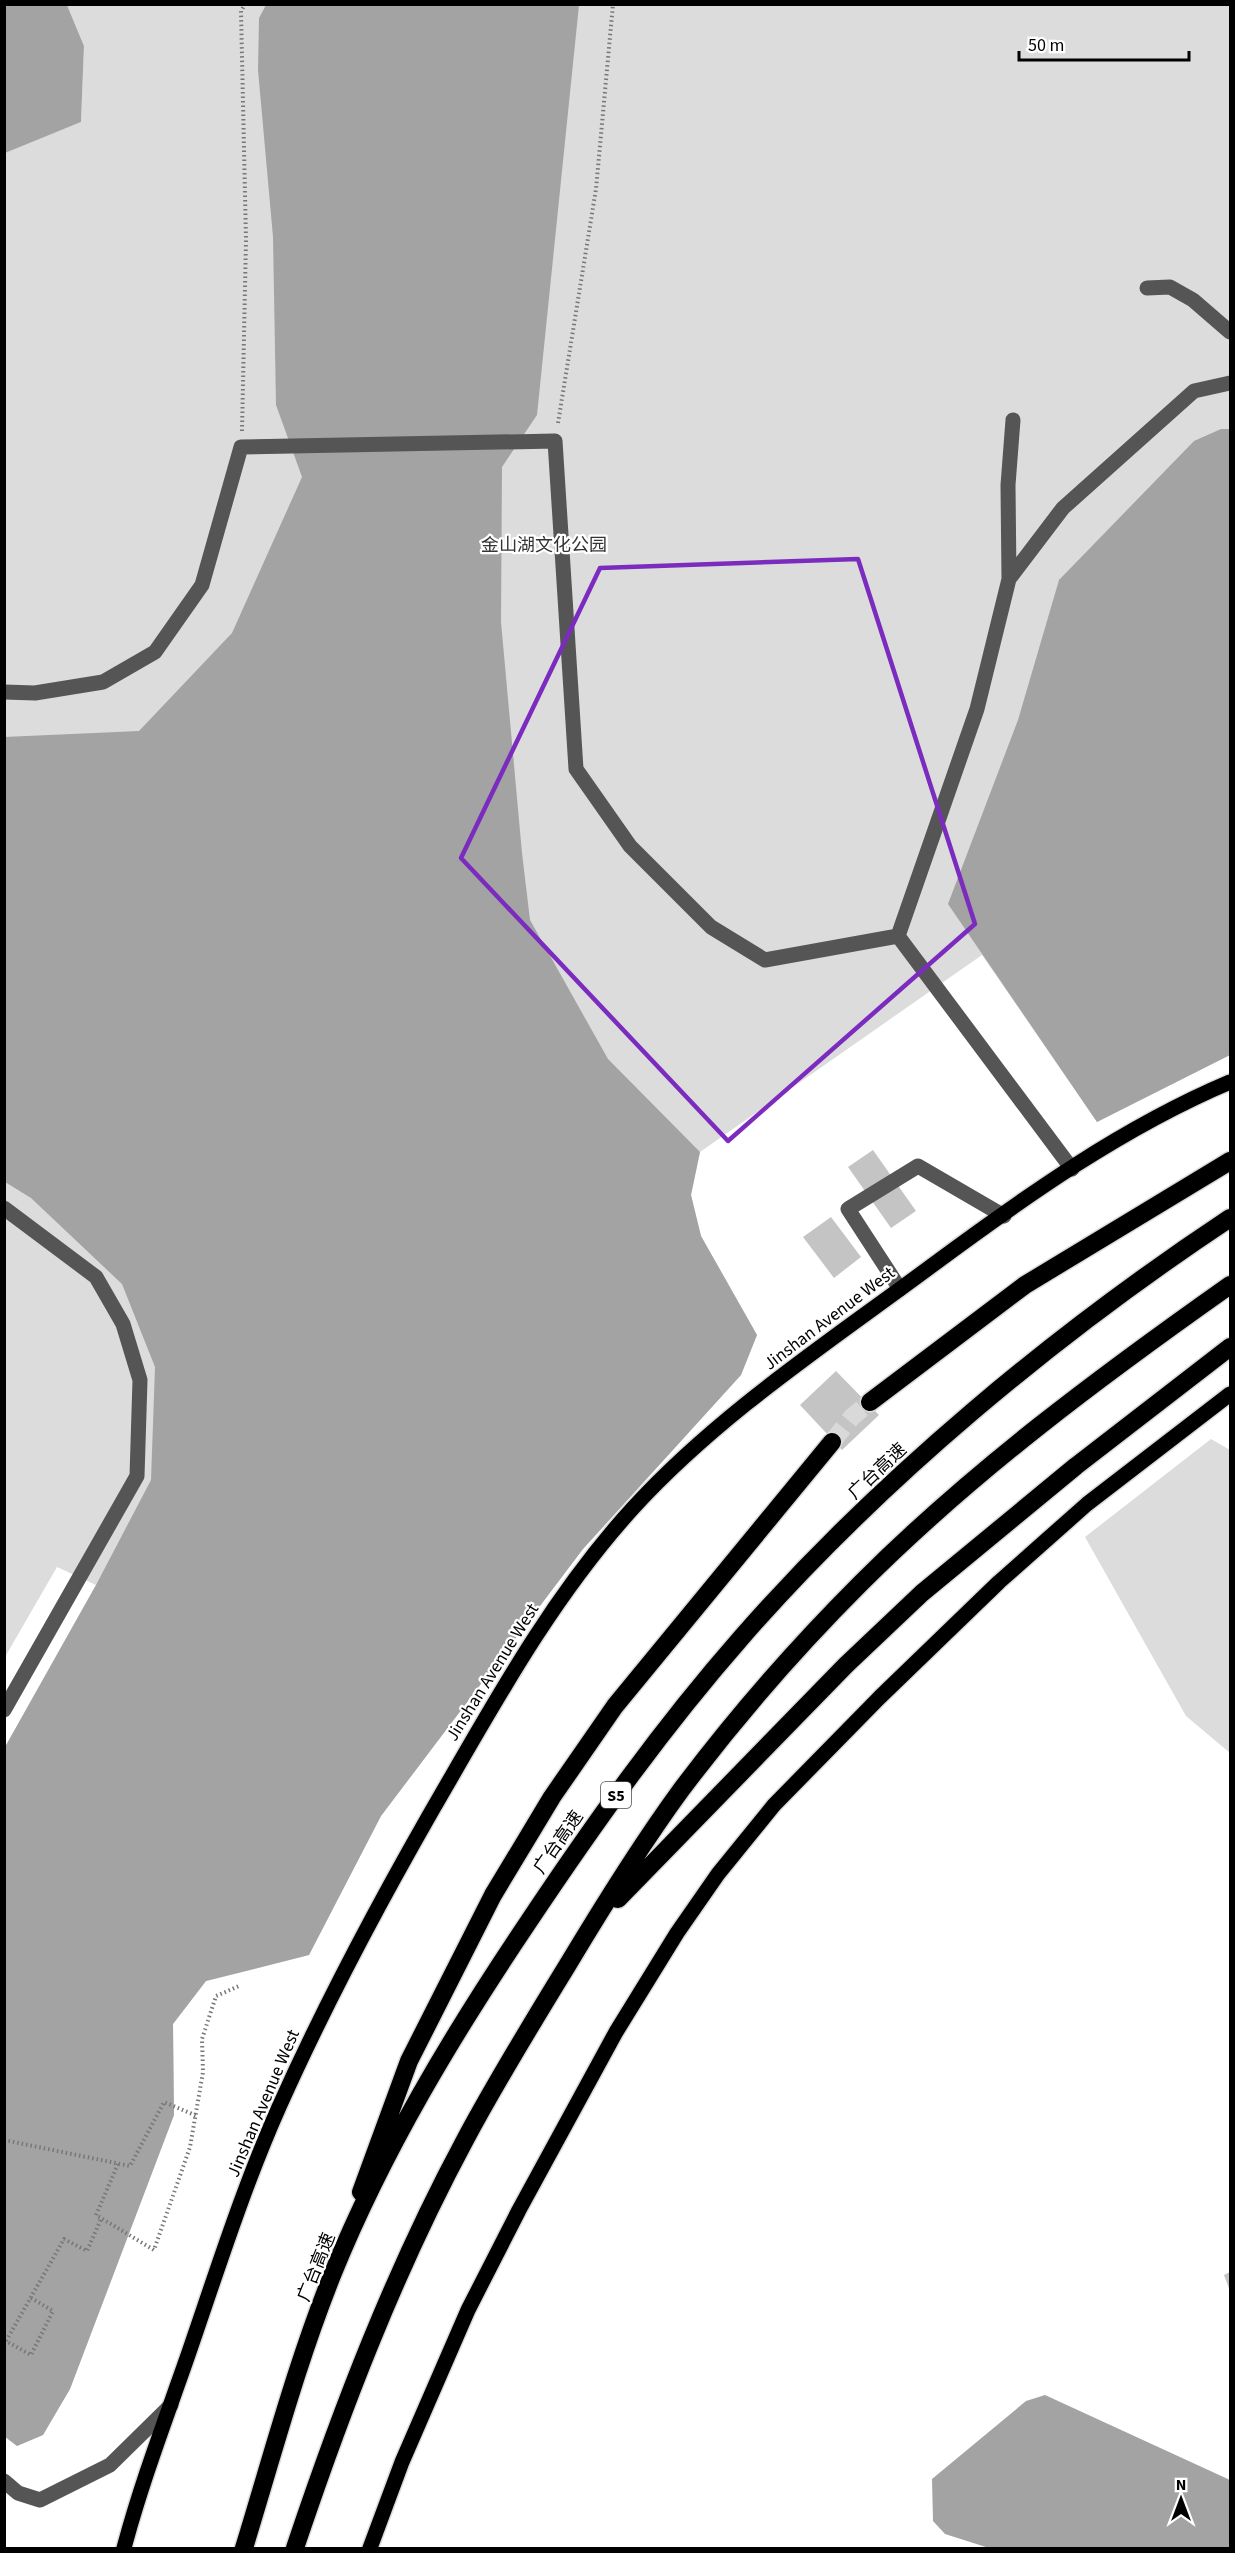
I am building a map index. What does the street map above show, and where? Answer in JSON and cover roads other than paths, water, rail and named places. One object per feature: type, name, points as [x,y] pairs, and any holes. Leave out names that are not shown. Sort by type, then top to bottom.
[{"type":"highway","points":[[870,1402],[1025,1285],[1230,1161]]},
{"type":"highway","name":"广台高速","points":[[244,2548],[293,2387],[333,2273],[426,2085],[495,1972],[609,1804],[660,1736],[741,1638],[864,1511],[925,1454],[1071,1333],[1170,1258],[1230,1218]]},
{"type":"highway","points":[[295,2548],[361,2365],[412,2246],[464,2142],[504,2069],[590,1928],[682,1789],[760,1693],[860,1584],[930,1518],[1060,1410],[1230,1285]]},
{"type":"highway","points":[[590,1928],[838,1673],[922,1593],[1076,1466],[1230,1347]]},
{"type":"highway","points":[[333,2273],[389,2110],[409,2061],[494,1895],[534,1827],[615,1707],[832,1442]]},
{"type":"main road","name":"Jinshan Avenue West","points":[[124,2548],[171,2405],[278,2109],[354,1951],[521,1657],[576,1576],[635,1506],[690,1454],[821,1348],[900,1289],[1071,1169],[1203,1093],[1230,1082]]},
{"type":"main road","points":[[370,2548],[402,2462],[464,2321],[519,2210],[616,2032],[677,1933],[718,1875],[774,1806],[880,1697],[999,1582],[1087,1504],[1230,1394]]},
{"type":"lane","points":[[1147,288],[1170,287],[1193,300],[1230,332]]},
{"type":"lane","points":[[1009,579],[1063,508],[1194,392],[1230,382]]},
{"type":"lane","points":[[898,936],[977,709],[1009,579],[1008,485],[1013,420]]},
{"type":"lane","points":[[4,692],[35,693],[102,682],[155,652],[202,585],[241,447],[555,441],[576,769],[630,846],[711,927],[765,960],[898,936]]},
{"type":"lane","points":[[898,936],[1071,1169]]},
{"type":"lane","points":[[900,1289],[848,1209],[918,1166],[1004,1216]]},
{"type":"lane","points":[[4,1208],[96,1277],[123,1324],[140,1380],[137,1476],[4,1710]]},
{"type":"lane","points":[[4,2481],[18,2493],[40,2500],[110,2465],[171,2405]]},
{"type":"tunnel","points":[[832,1442],[852,1417],[870,1402]]},
{"type":"park label","name":"金山湖文化公园","points":[[544,545]]}]
